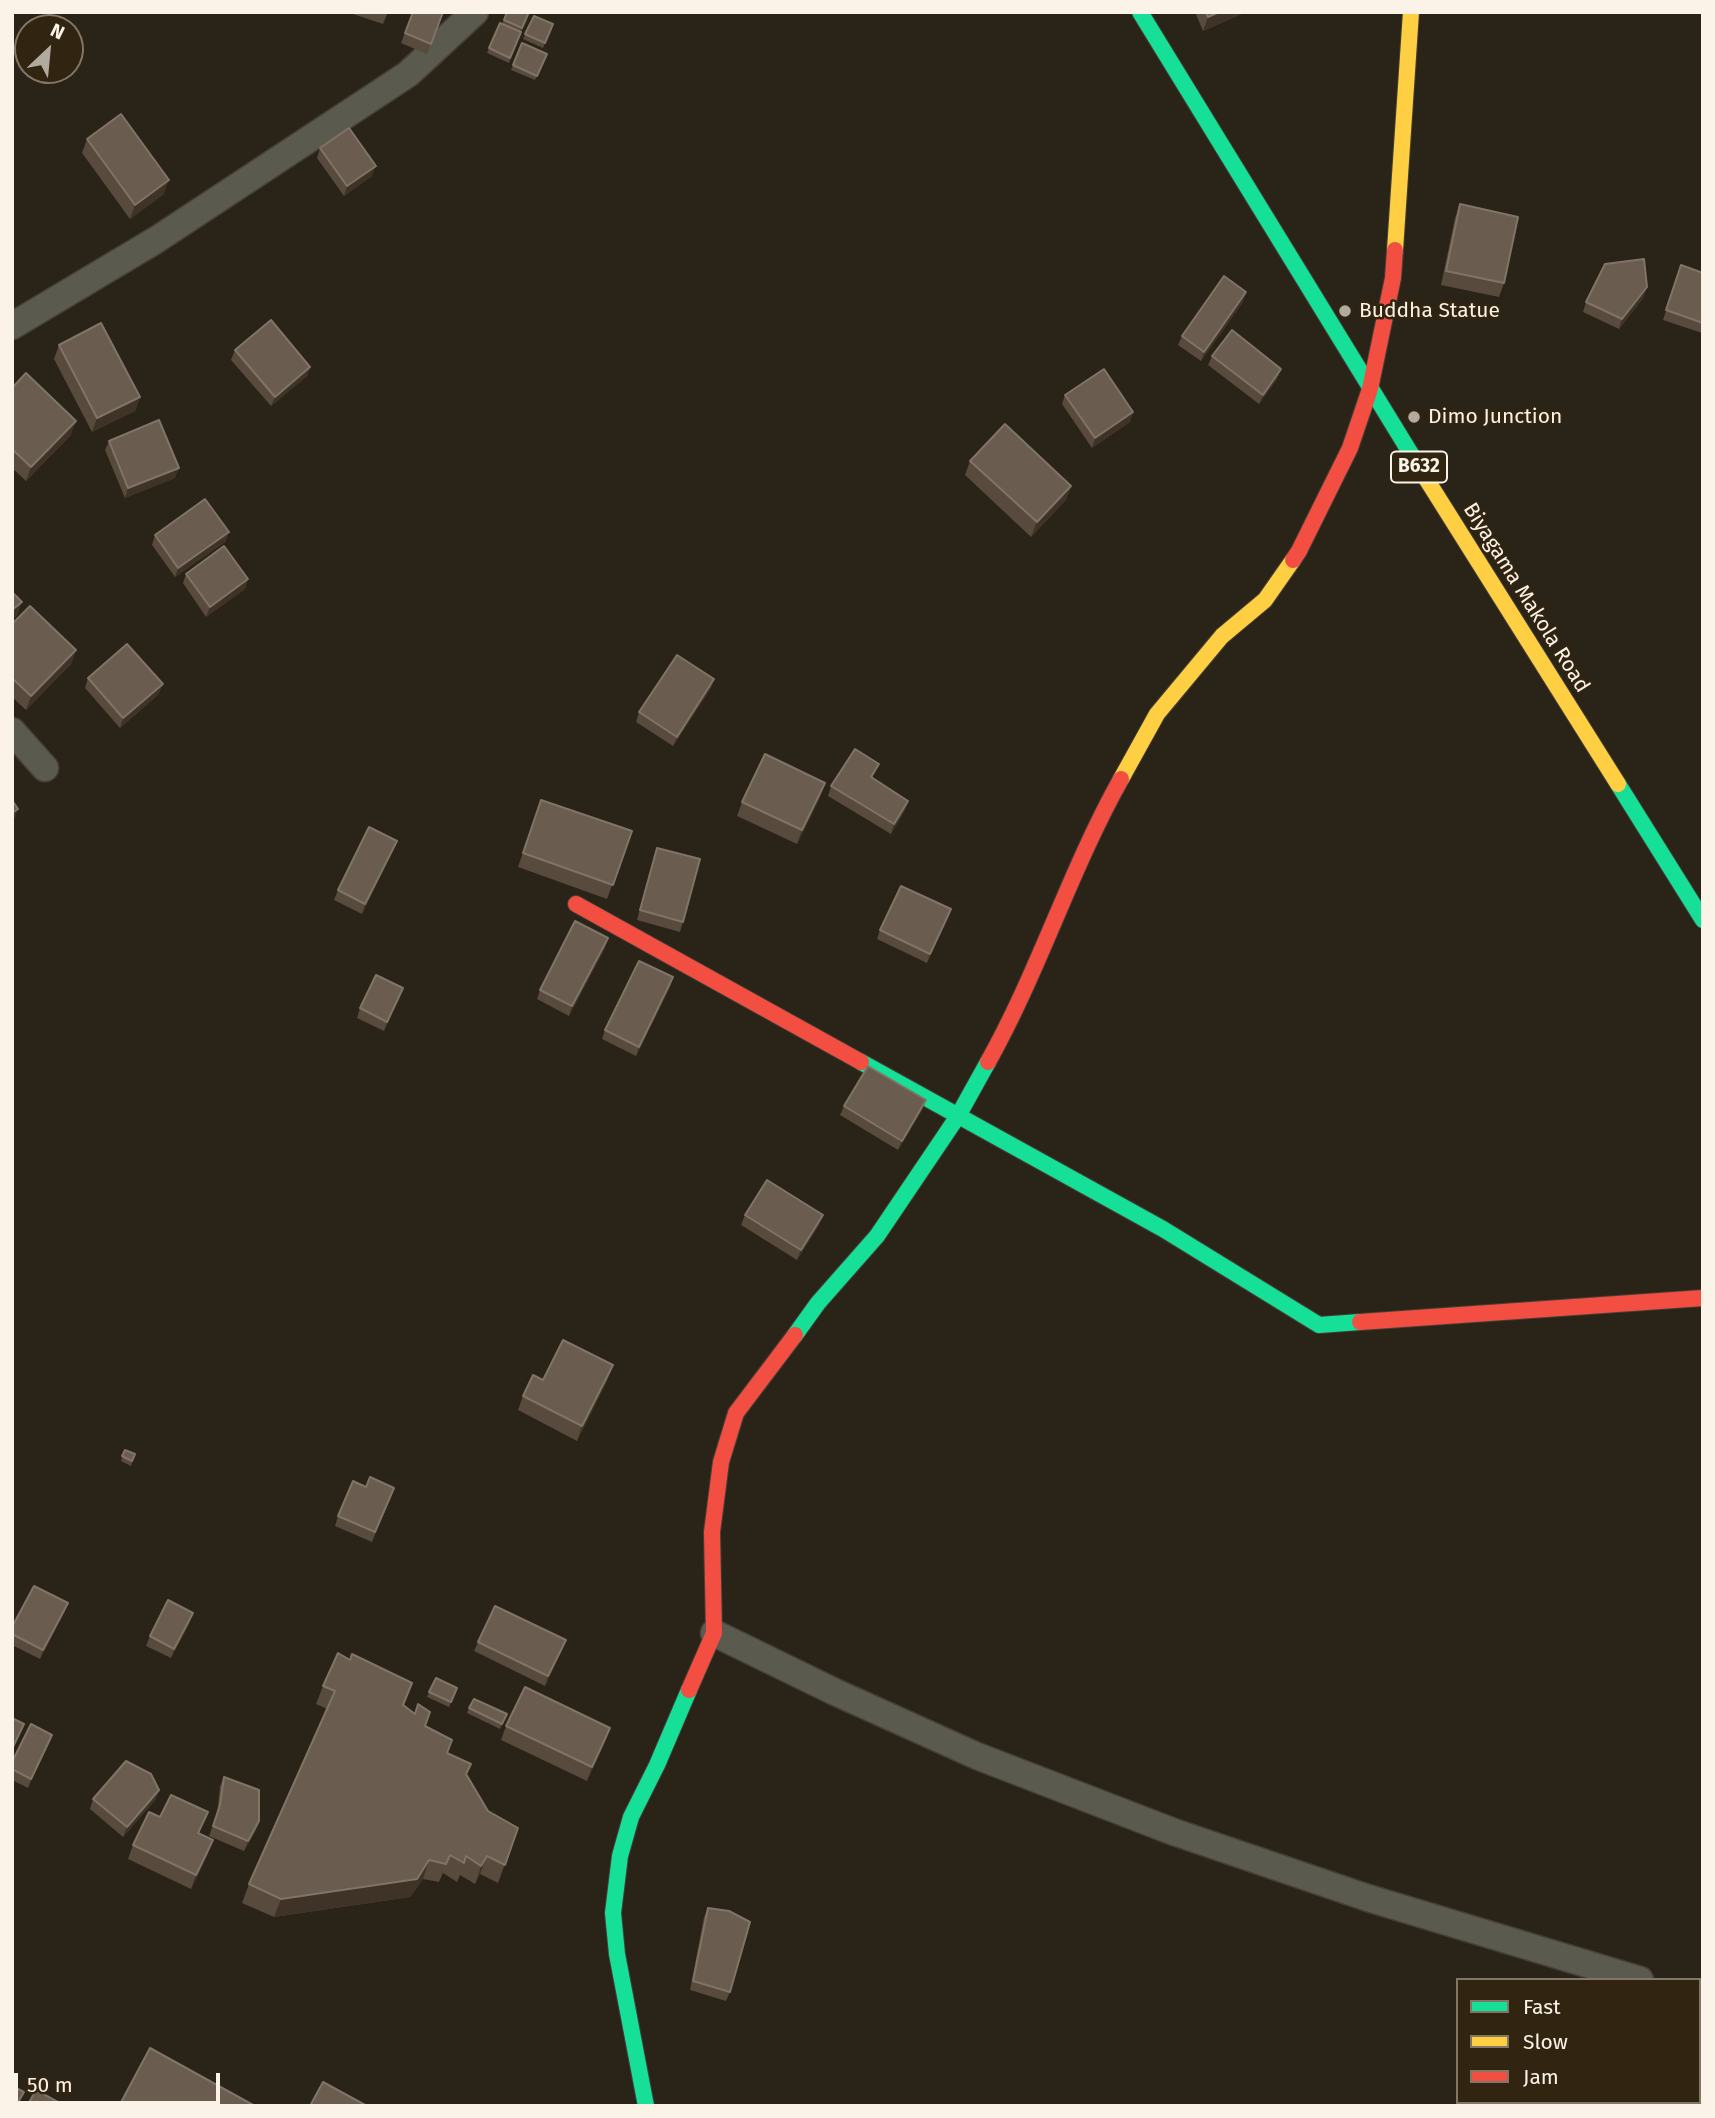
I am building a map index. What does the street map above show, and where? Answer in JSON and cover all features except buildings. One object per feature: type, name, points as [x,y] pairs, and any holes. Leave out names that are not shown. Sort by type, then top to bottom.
[{"type":"street","points":[[12,326],[156,240],[408,74],[475,12]]},
{"type":"street","name":"Biyagama Makola Road","points":[[1140,12],[1370,389],[1703,920]]},
{"type":"street","points":[[646,2106],[617,1954],[613,1913],[620,1856],[631,1817],[657,1765],[714,1633],[712,1532],[721,1462],[736,1413],[818,1303],[877,1236],[958,1116],[1009,1024],[1096,824],[1157,714],[1222,636],[1265,600],[1299,551],[1350,448],[1370,389],[1393,278],[1411,12]]},
{"type":"street","points":[[12,731],[45,768]]},
{"type":"street","points":[[576,904],[1163,1229],[1319,1325],[1703,1298]]},
{"type":"street","points":[[714,1633],[835,1692],[977,1756],[1174,1832],[1368,1898],[1633,1978]]},
{"type":"traffic: fast","points":[[1140,12],[1427,480]]},
{"type":"traffic: fast","points":[[1618,784],[1703,920]]},
{"type":"traffic: fast","points":[[861,1062],[1163,1229],[1319,1325],[1360,1322]]},
{"type":"traffic: fast","points":[[795,1335],[818,1303],[877,1236],[958,1116],[988,1062]]},
{"type":"traffic: fast","points":[[646,2106],[617,1954],[613,1913],[620,1856],[631,1817],[689,1690]]},
{"type":"traffic: slow","points":[[1395,250],[1411,12]]},
{"type":"traffic: slow","points":[[1427,480],[1618,784]]},
{"type":"traffic: slow","points":[[1121,779],[1157,714],[1222,636],[1265,600],[1293,560]]},
{"type":"traffic: jam","points":[[1293,560],[1350,448],[1370,389],[1393,278],[1395,250]]},
{"type":"traffic: jam","points":[[988,1062],[1121,779]]},
{"type":"traffic: jam","points":[[576,904],[861,1062]]},
{"type":"traffic: jam","points":[[1360,1322],[1703,1298]]},
{"type":"traffic: jam","points":[[689,1690],[714,1633],[712,1532],[721,1462],[736,1413],[795,1335]]},
{"type":"place","name":"Buddha Statue","points":[[1345,311]]},
{"type":"place","name":"Dimo Junction","points":[[1414,417]]}]
